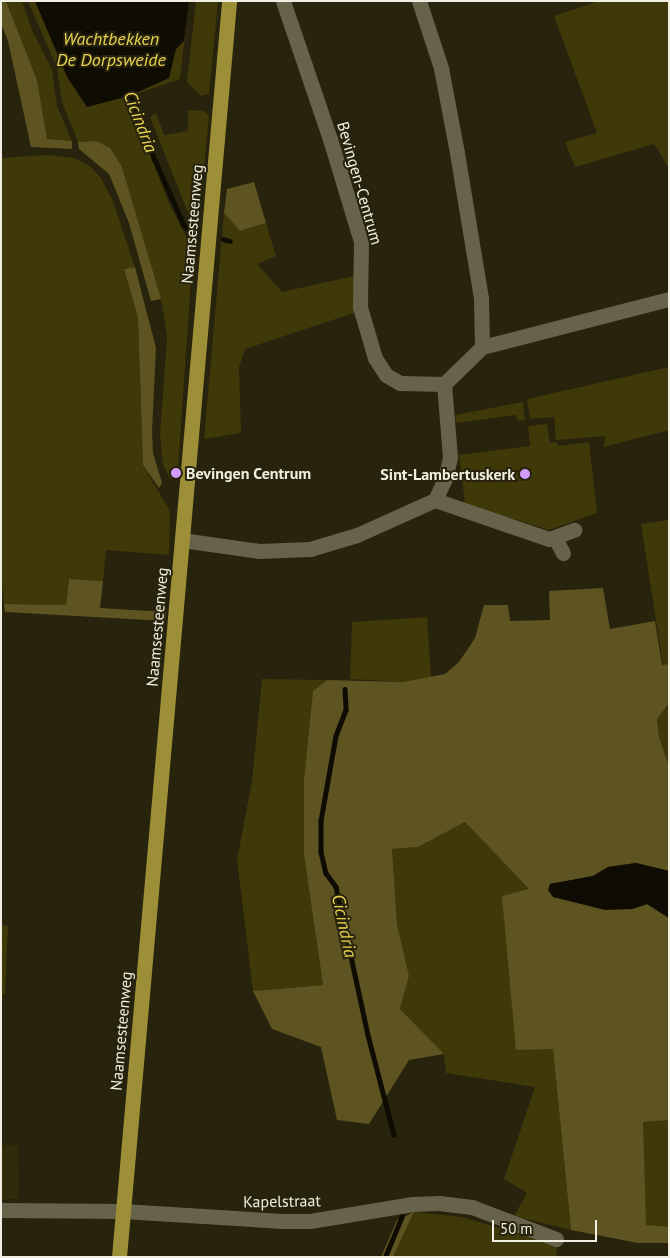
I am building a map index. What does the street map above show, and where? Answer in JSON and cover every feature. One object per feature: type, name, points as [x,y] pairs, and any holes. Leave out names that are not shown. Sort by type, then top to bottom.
[{"type":"main road","name":"Naamsesteenweg","points":[[119,1257],[229,1]]},
{"type":"street","name":"Bevingen-Centrum","points":[[284,1],[330,139],[360,242],[360,307],[375,358],[386,375],[400,383],[444,384]]},
{"type":"street","points":[[419,1],[441,68],[457,153],[481,298],[482,347]]},
{"type":"street","points":[[182,540],[259,551],[310,550],[357,535],[435,500],[445,479],[450,457],[444,384],[482,347],[669,299]]},
{"type":"street","points":[[435,500],[542,537],[555,538],[574,530]]},
{"type":"street","points":[[555,538],[563,553]]},
{"type":"street","name":"Kapelstraat","points":[[1,1210],[123,1211],[310,1221],[413,1204],[439,1203],[472,1207],[556,1239]]},
{"type":"shaded area","points":[[1,1],[6,1],[37,80],[47,139],[72,141],[72,149],[31,147],[8,41],[1,24]]},
{"type":"shaded area","points":[[6,1],[22,1],[32,30],[52,70],[57,106],[72,141],[47,139],[37,80]]},
{"type":"shaded area","points":[[28,1],[189,1],[180,79],[128,97],[168,201],[193,250],[178,470],[171,480],[163,465],[160,436],[167,337],[162,304],[122,167],[96,141],[78,142],[62,102],[57,68]]},
{"type":"shaded area","points":[[196,1],[218,1],[209,94],[201,96],[187,82]]},
{"type":"shaded area","points":[[599,1],[669,1],[669,168],[654,144],[575,167],[565,142],[597,133],[554,16]]},
{"type":"shaded area","points":[[188,110],[204,111],[209,116],[199,221],[188,213],[150,117],[156,113],[164,135],[188,131]]},
{"type":"shaded area","points":[[96,141],[110,148],[122,167],[161,299],[151,301],[129,223],[109,174],[79,149],[78,142]]},
{"type":"shaded area","points":[[48,155],[74,158],[90,166],[101,178],[113,201],[135,267],[124,269],[138,318],[143,465],[170,511],[169,555],[106,550],[103,581],[69,579],[66,605],[4,604],[1,573],[1,158]]},
{"type":"shaded area","points":[[254,182],[266,223],[240,231],[224,213],[227,189]]},
{"type":"shaded area","points":[[224,213],[240,231],[266,223],[276,256],[257,264],[282,292],[354,276],[354,313],[245,349],[239,367],[241,433],[204,439]]},
{"type":"shaded area","points":[[135,267],[156,348],[152,431],[153,453],[162,483],[159,488],[143,465],[138,318],[124,269]]},
{"type":"shaded area","points":[[669,367],[669,430],[604,447],[605,436],[556,440],[554,417],[530,419],[527,399]]},
{"type":"shaded area","points":[[523,402],[525,420],[518,421],[516,415],[456,423],[455,415]]},
{"type":"shaded area","points":[[547,424],[550,443],[557,442],[558,446],[589,442],[597,513],[549,530],[465,504],[459,455],[530,446],[528,426]]},
{"type":"shaded area","points":[[669,520],[669,664],[663,665],[641,524]]},
{"type":"shaded area","points":[[69,579],[103,581],[100,608],[166,612],[165,621],[5,612],[4,604],[66,605]]},
{"type":"shaded area","points":[[603,588],[610,629],[655,621],[662,665],[669,664],[669,703],[657,719],[659,737],[669,767],[669,871],[636,863],[608,867],[593,876],[550,884],[553,897],[632,909],[647,904],[669,918],[669,1120],[643,1122],[646,1225],[669,1227],[669,1243],[638,1243],[571,1230],[553,1049],[516,1050],[502,896],[529,889],[465,822],[418,847],[392,849],[397,924],[409,976],[400,1009],[444,1054],[409,1060],[369,1124],[337,1120],[321,1047],[272,1029],[253,991],[323,985],[304,855],[304,781],[313,691],[327,680],[403,682],[445,674],[459,662],[475,638],[484,605],[508,605],[510,621],[550,620],[549,591]]},
{"type":"shaded area","points":[[427,617],[431,677],[403,682],[350,679],[352,622]]},
{"type":"shaded area","points":[[262,679],[327,680],[313,691],[304,855],[323,985],[253,991],[237,860],[252,781]]},
{"type":"shaded area","points":[[669,703],[669,767],[659,737],[657,719]]},
{"type":"shaded area","points":[[465,822],[529,889],[517,1050],[553,1048],[571,1230],[514,1216],[527,1193],[504,1179],[535,1087],[446,1073],[444,1054],[400,1009],[409,976],[397,924],[392,849],[418,847]]},
{"type":"shaded area","points":[[1,925],[8,926],[5,994],[1,994]]},
{"type":"shaded area","points":[[643,1120],[669,1120],[669,1227],[643,1227]]},
{"type":"shaded area","points":[[1,1145],[18,1145],[19,1199],[2,1199]]},
{"type":"shaded area","points":[[414,1212],[462,1217],[557,1245],[556,1257],[393,1257]]},
{"type":"shaded area","points":[[414,1212],[393,1257],[381,1257],[397,1220]]},
{"type":"water","name":"Wachtbekken De Dorpsweide","points":[[35,1],[189,1],[184,41],[176,49],[169,78],[129,96],[87,107],[67,77]]},
{"type":"water","points":[[636,863],[669,871],[669,918],[647,904],[632,909],[605,910],[553,897],[548,890],[550,884],[593,876],[608,867]]},
{"type":"waterway","name":"Cicindria","points":[[129,91],[155,160],[184,225],[193,235]]},
{"type":"waterway","name":"Cicindria","points":[[223,239],[230,241]]},
{"type":"waterway","name":"Cicindria","points":[[345,689],[346,710],[336,736],[321,821],[321,852],[326,873],[336,887],[368,1035],[394,1135]]},
{"type":"waterway","name":"Cicindria","points":[[385,1257],[402,1216]]},
{"type":"place","name":"Bevingen Centrum","points":[[176,473]]},
{"type":"place","name":"Sint-Lambertuskerk","points":[[525,474]]}]
